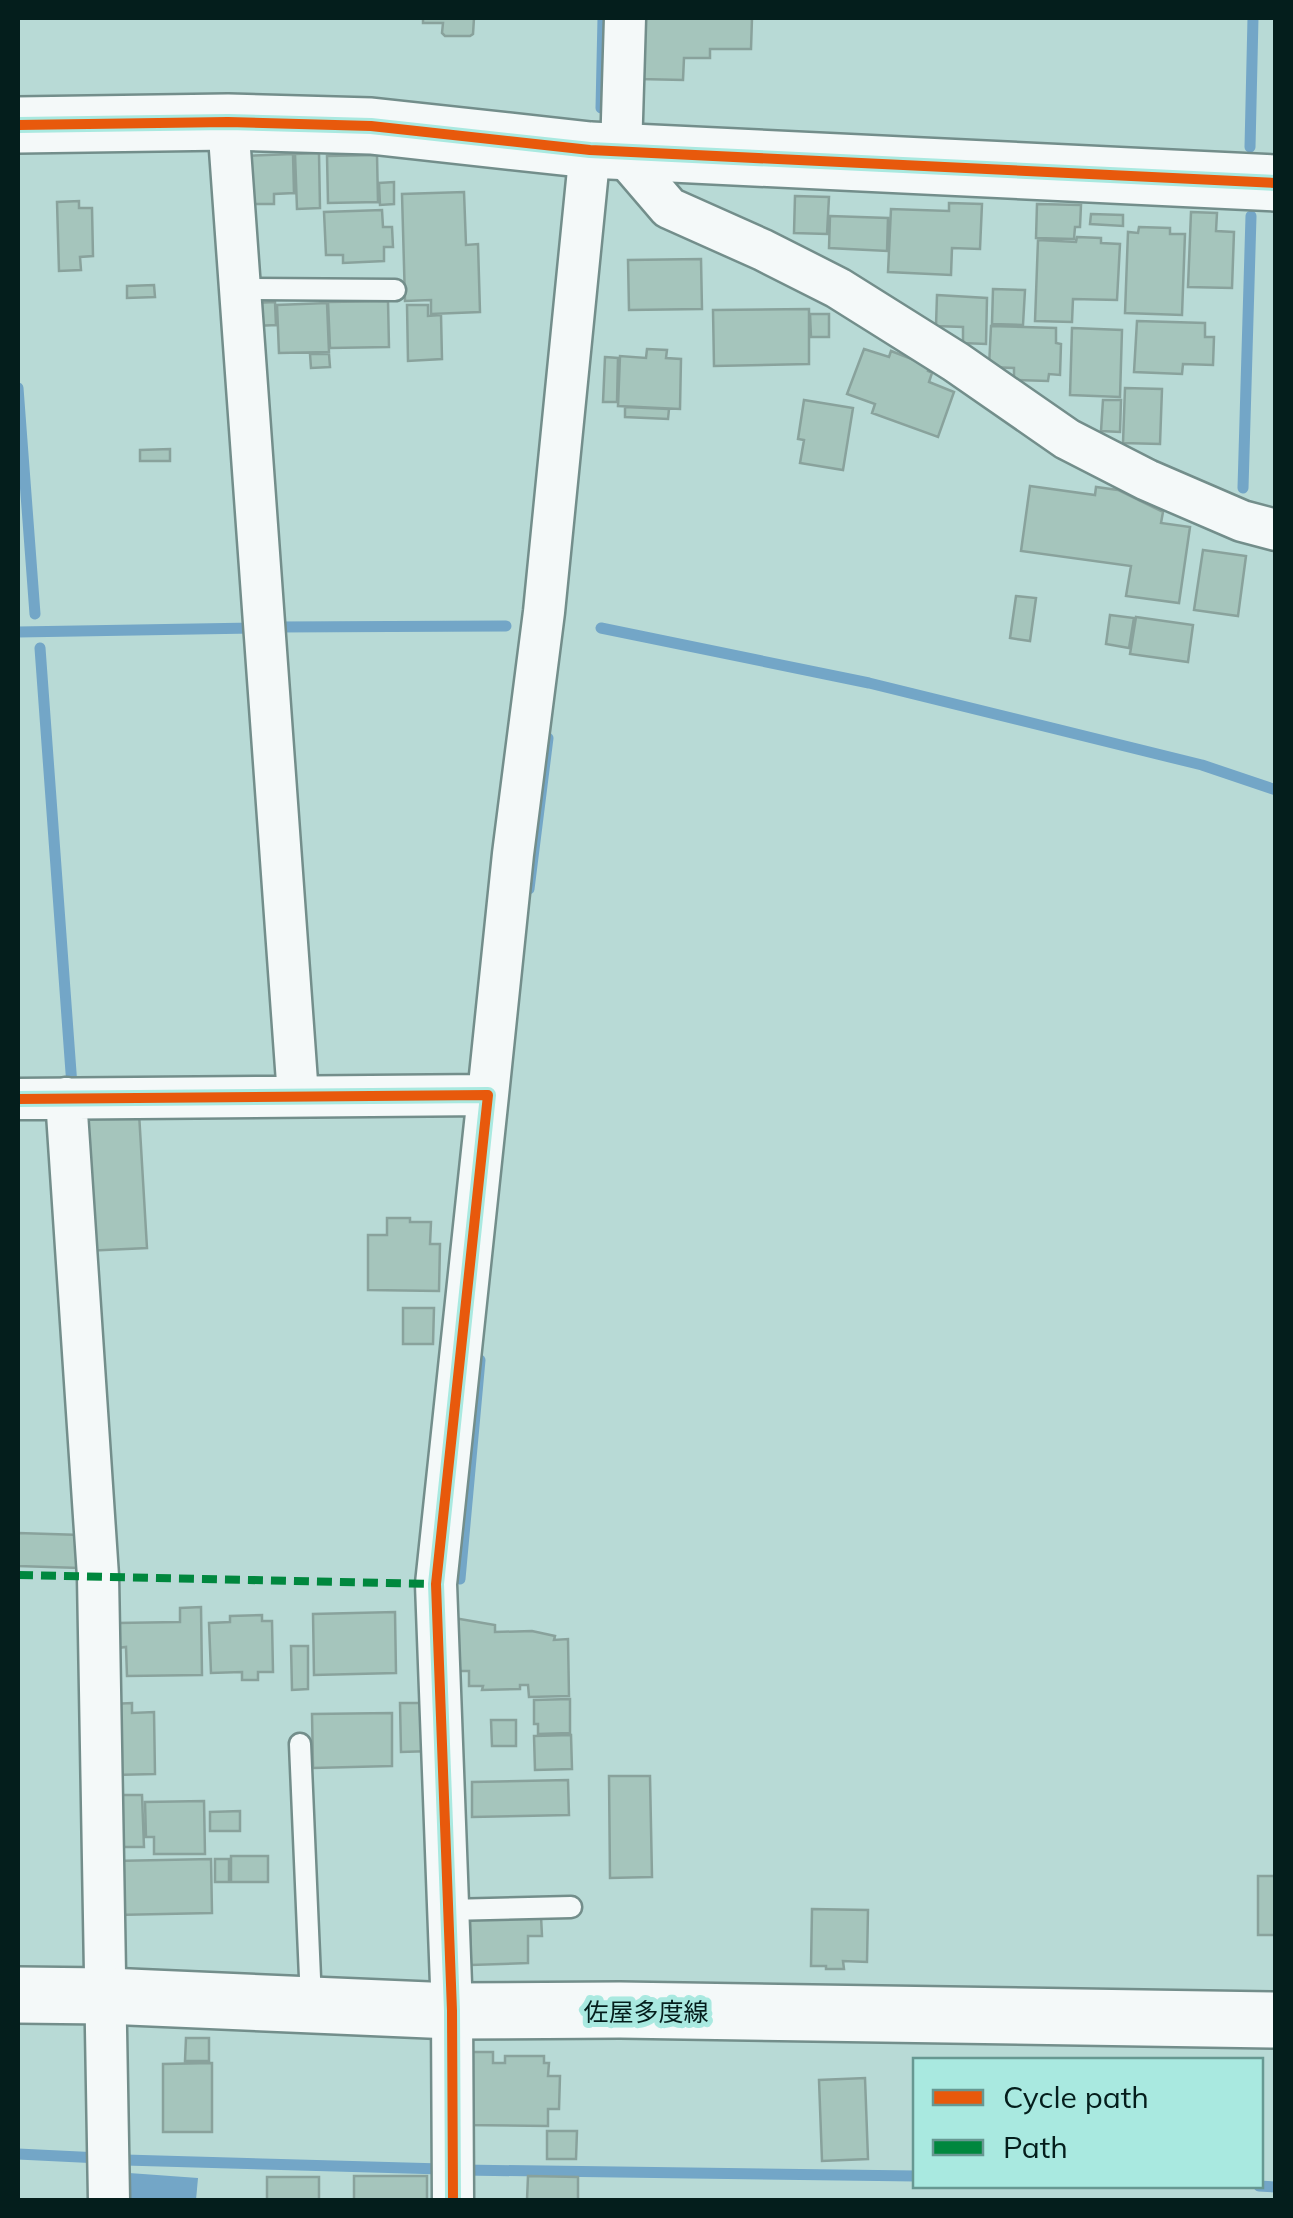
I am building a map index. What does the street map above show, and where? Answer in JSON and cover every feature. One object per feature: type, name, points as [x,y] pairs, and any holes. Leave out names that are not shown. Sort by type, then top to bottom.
[{"type":"main road","points":[[18,125],[228,122],[371,126],[606,151],[1276,184]]},
{"type":"main road","name":"佐屋多度線","points":[[18,1995],[452,2011],[1276,2020]]},
{"type":"street","points":[[453,2200],[452,2011],[436,1602],[513,854],[625,18]]},
{"type":"street","points":[[228,122],[298,1096]]},
{"type":"street","points":[[606,151],[668,208],[838,288],[956,362],[1067,439],[1162,487],[1242,521],[1276,530]]},
{"type":"street","points":[[18,1099],[488,1096]]},
{"type":"street","points":[[66,1098],[98,1590],[109,2200]]},
{"type":"lane","points":[[239,289],[395,290]]},
{"type":"lane","points":[[300,1744],[312,2005]]},
{"type":"lane","points":[[448,1910],[571,1907]]},
{"type":"water","points":[[129,2173],[198,2178],[196,2200],[127,2200]]},
{"type":"building","points":[[423,18],[474,18],[473,34],[445,36],[443,23],[423,23]]},
{"type":"building","points":[[642,18],[752,18],[751,49],[710,49],[710,58],[684,58],[683,80],[640,79]]},
{"type":"building","points":[[319,153],[320,208],[297,209],[295,154]]},
{"type":"building","points":[[293,154],[294,193],[274,194],[274,204],[247,204],[240,156]]},
{"type":"building","points":[[377,155],[378,202],[328,203],[327,156]]},
{"type":"building","points":[[394,182],[394,204],[380,205],[379,183]]},
{"type":"building","points":[[464,192],[466,245],[478,244],[480,312],[431,314],[431,300],[405,301],[402,194]]},
{"type":"building","points":[[795,196],[829,197],[827,234],[794,233]]},
{"type":"building","points":[[79,201],[79,208],[92,208],[93,256],[80,257],[81,270],[59,271],[57,202]]},
{"type":"building","points":[[949,203],[982,204],[980,249],[952,248],[951,275],[888,272],[891,209],[949,211]]},
{"type":"building","points":[[1037,204],[1081,205],[1080,227],[1075,227],[1074,239],[1036,238]]},
{"type":"building","points":[[382,210],[383,227],[392,227],[393,247],[384,247],[384,261],[343,263],[343,255],[326,255],[324,212]]},
{"type":"building","points":[[1191,212],[1217,213],[1216,231],[1234,232],[1232,288],[1188,287]]},
{"type":"building","points":[[1091,214],[1123,215],[1123,226],[1090,224]]},
{"type":"building","points":[[830,216],[888,218],[887,251],[829,248]]},
{"type":"building","points":[[1139,227],[1170,228],[1170,234],[1185,234],[1182,315],[1125,313],[1128,232],[1138,233]]},
{"type":"building","points":[[1077,237],[1120,244],[1117,300],[1073,299],[1072,322],[1035,321],[1038,240],[1076,242]]},
{"type":"building","points":[[701,259],[702,309],[629,310],[628,260]]},
{"type":"building","points":[[154,285],[155,297],[127,298],[127,286]]},
{"type":"building","points":[[993,289],[1025,290],[1023,325],[992,324]]},
{"type":"building","points":[[937,295],[987,298],[986,344],[963,343],[963,327],[936,326]]},
{"type":"building","points":[[388,301],[389,347],[330,348],[328,302]]},
{"type":"building","points":[[275,302],[276,325],[252,326],[251,303]]},
{"type":"building","points":[[327,303],[329,352],[279,353],[277,305]]},
{"type":"building","points":[[407,305],[428,305],[428,316],[441,315],[442,359],[408,361]]},
{"type":"building","points":[[809,309],[809,364],[714,366],[713,310]]},
{"type":"building","points":[[810,314],[829,314],[829,337],[811,337]]},
{"type":"building","points":[[1137,321],[1205,323],[1205,337],[1214,337],[1213,365],[1183,364],[1182,374],[1134,372]]},
{"type":"building","points":[[991,326],[1056,328],[1056,343],[1061,344],[1060,375],[1049,374],[1048,381],[1014,380],[1014,368],[989,367]]},
{"type":"building","points":[[1072,328],[1122,330],[1120,397],[1070,395]]},
{"type":"building","points":[[647,349],[667,350],[666,358],[681,359],[680,409],[618,406],[620,356],[646,358]]},
{"type":"building","points":[[864,349],[889,357],[891,351],[930,366],[929,382],[954,392],[938,437],[872,413],[875,404],[847,394]]},
{"type":"building","points":[[310,354],[329,354],[330,367],[311,368]]},
{"type":"building","points":[[605,357],[618,358],[617,402],[603,402]]},
{"type":"building","points":[[1125,388],[1162,389],[1160,444],[1123,443]]},
{"type":"building","points":[[804,400],[853,408],[843,470],[800,463],[804,440],[798,439]]},
{"type":"building","points":[[1103,400],[1121,400],[1120,432],[1101,431]]},
{"type":"building","points":[[625,407],[669,409],[668,419],[625,417]]},
{"type":"building","points":[[170,449],[170,461],[140,461],[140,450]]},
{"type":"building","points":[[1030,486],[1095,495],[1096,487],[1118,490],[1163,512],[1161,523],[1190,527],[1179,603],[1126,596],[1131,566],[1021,551]]},
{"type":"building","points":[[1203,550],[1246,556],[1238,616],[1194,610]]},
{"type":"building","points":[[1016,596],[1036,598],[1030,641],[1010,638]]},
{"type":"building","points":[[1110,615],[1134,618],[1129,648],[1106,644]]},
{"type":"building","points":[[1136,617],[1193,625],[1188,662],[1130,654]]},
{"type":"building","points":[[139,1113],[147,1248],[84,1251],[76,1117]]},
{"type":"building","points":[[387,1218],[431,1222],[430,1244],[440,1244],[439,1291],[368,1290],[368,1235],[387,1235]]},
{"type":"building","points":[[403,1308],[434,1308],[433,1344],[403,1344]]},
{"type":"building","points":[[18,1533],[81,1535],[80,1568],[18,1566]]},
{"type":"building","points":[[201,1607],[202,1675],[127,1676],[126,1647],[117,1648],[117,1623],[180,1622],[180,1608]]},
{"type":"building","points":[[395,1612],[396,1673],[314,1675],[313,1614]]},
{"type":"building","points":[[262,1615],[262,1621],[272,1621],[273,1672],[258,1672],[258,1680],[242,1680],[242,1672],[211,1673],[209,1623],[230,1622],[230,1616]]},
{"type":"building","points":[[454,1618],[495,1625],[495,1632],[532,1631],[555,1636],[554,1640],[568,1639],[569,1696],[529,1697],[528,1685],[520,1685],[520,1689],[482,1690],[483,1686],[469,1686],[469,1671],[455,1671]]},
{"type":"building","points":[[291,1646],[308,1646],[308,1689],[292,1690]]},
{"type":"building","points":[[570,1699],[570,1733],[538,1734],[534,1700]]},
{"type":"building","points":[[132,1703],[132,1713],[154,1712],[155,1774],[113,1775],[111,1704]]},
{"type":"building","points":[[400,1703],[432,1703],[433,1751],[401,1752]]},
{"type":"building","points":[[392,1713],[392,1766],[313,1768],[312,1714]]},
{"type":"building","points":[[491,1720],[516,1720],[516,1746],[492,1746]]},
{"type":"building","points":[[571,1735],[572,1769],[535,1770],[534,1736]]},
{"type":"building","points":[[609,1776],[650,1776],[652,1877],[610,1878]]},
{"type":"building","points":[[568,1780],[569,1815],[472,1817],[472,1782]]},
{"type":"building","points":[[108,1795],[142,1795],[144,1847],[109,1847]]},
{"type":"building","points":[[204,1801],[205,1854],[154,1854],[154,1837],[146,1837],[145,1802]]},
{"type":"building","points":[[240,1811],[240,1831],[210,1831],[210,1812]]},
{"type":"building","points":[[231,1856],[268,1856],[268,1882],[231,1882]]},
{"type":"building","points":[[211,1859],[212,1913],[115,1915],[114,1861]]},
{"type":"building","points":[[215,1859],[229,1859],[229,1882],[215,1882]]},
{"type":"building","points":[[1258,1876],[1276,1876],[1276,1935],[1258,1935]]},
{"type":"building","points":[[812,1909],[868,1910],[867,1962],[843,1961],[844,1969],[811,1966]]},
{"type":"building","points":[[541,1916],[542,1936],[528,1936],[528,1963],[471,1965],[470,1917]]},
{"type":"building","points":[[186,2038],[209,2038],[209,2061],[185,2061]]},
{"type":"building","points":[[463,2052],[493,2052],[493,2063],[505,2063],[505,2056],[544,2056],[544,2063],[549,2063],[548,2076],[560,2076],[559,2109],[548,2109],[548,2126],[462,2125]]},
{"type":"building","points":[[212,2063],[212,2132],[163,2132],[163,2064]]},
{"type":"building","points":[[865,2078],[868,2159],[822,2161],[819,2080]]},
{"type":"building","points":[[547,2131],[577,2131],[576,2159],[547,2159]]},
{"type":"building","points":[[354,2176],[427,2176],[427,2200],[354,2200]]},
{"type":"building","points":[[528,2176],[578,2177],[578,2200],[527,2200]]},
{"type":"building","points":[[267,2177],[319,2177],[319,2200],[267,2200]]},
{"type":"waterway","points":[[601,108],[603,18]]},
{"type":"waterway","points":[[1250,147],[1253,18]]},
{"type":"waterway","points":[[1243,488],[1251,216]]},
{"type":"waterway","points":[[18,388],[35,614]]},
{"type":"waterway","points":[[276,627],[506,626]]},
{"type":"waterway","points":[[18,632],[254,628]]},
{"type":"waterway","points":[[601,628],[869,683],[1202,765],[1276,790]]},
{"type":"waterway","points":[[40,648],[72,1086]]},
{"type":"waterway","points":[[529,889],[548,738]]},
{"type":"waterway","points":[[460,1579],[480,1360]]},
{"type":"waterway","points":[[18,2154],[100,2158]]},
{"type":"waterway","points":[[125,2160],[442,2169]]},
{"type":"waterway","points":[[462,2170],[913,2176]]},
{"type":"waterway","points":[[1263,2186],[1276,2187]]},
{"type":"marked path","points":[[18,1575],[436,1584]]},
{"type":"cycle path","points":[[18,125],[228,122],[371,126],[590,150],[1276,183]]},
{"type":"cycle path","points":[[18,1099],[488,1095],[436,1584],[452,2011],[453,2200]]}]
